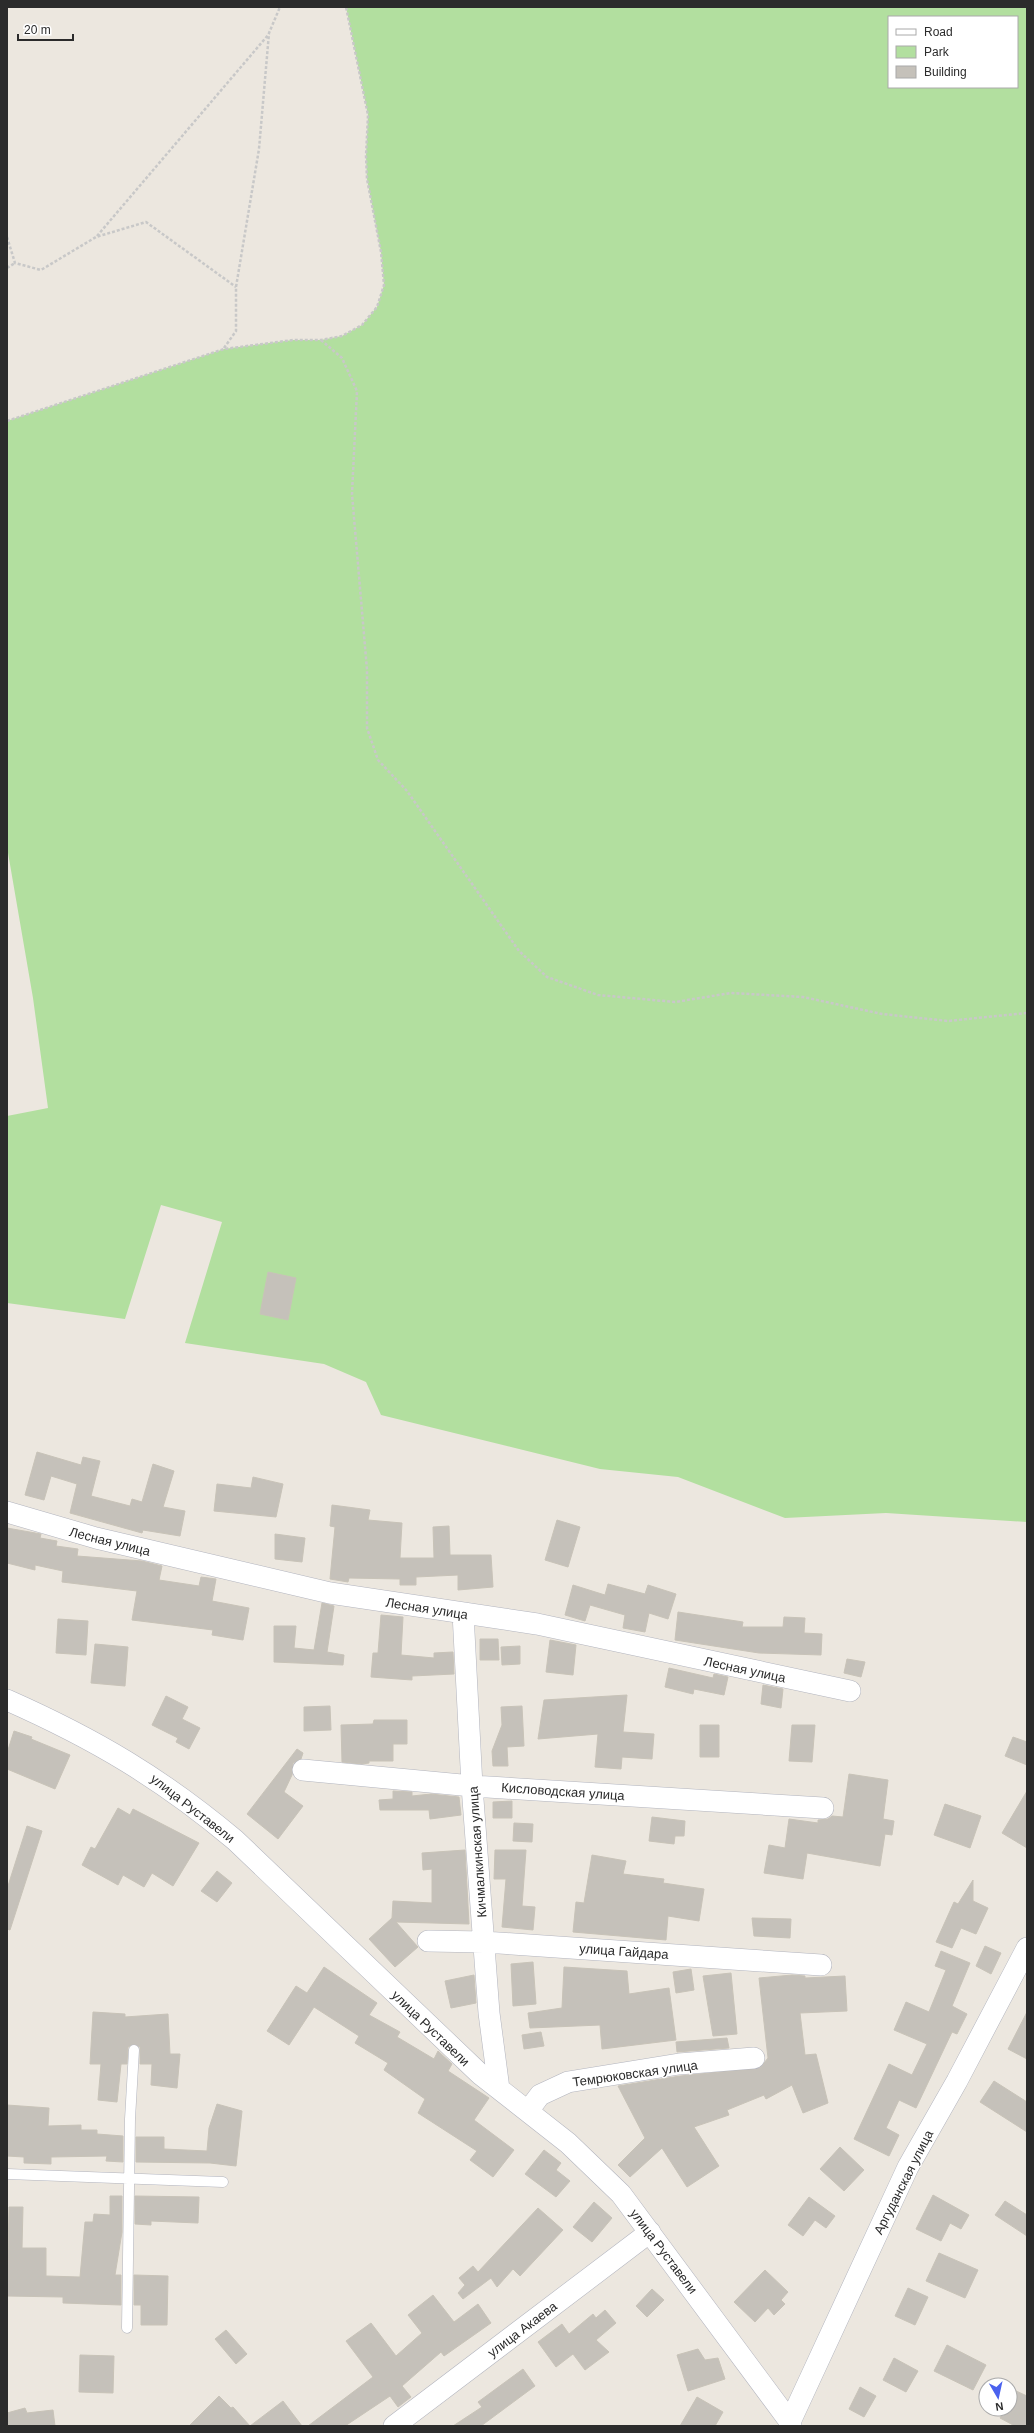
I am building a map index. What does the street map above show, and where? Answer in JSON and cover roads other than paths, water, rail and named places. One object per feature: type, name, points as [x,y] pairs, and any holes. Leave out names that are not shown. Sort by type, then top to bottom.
[{"type":"street","name":"Лесная улица","points":[[7,1512],[96,1538],[330,1593],[537,1624],[850,1691]]},
{"type":"street","name":"Кичмалкинская улица","points":[[463,1613],[472,1786],[490,2020],[499,2090]]},
{"type":"street","name":"улица Руставели","points":[[7,1700],[114,1752],[171,1789],[204,1814],[235,1840],[480,2074],[568,2143],[621,2194],[790,2424]]},
{"type":"street","name":"Кисловодская улица","points":[[303,1770],[472,1786],[823,1808]]},
{"type":"street","name":"улица Гайдара","points":[[428,1941],[484,1942],[821,1965]]},
{"type":"street","name":"Аргуданская улица","points":[[790,2424],[908,2167],[957,2081],[1027,1948]]},
{"type":"street","name":"Темрюковская улица","points":[[528,2111],[540,2095],[568,2082],[679,2064],[754,2058]]},
{"type":"street","name":"улица Акаева","points":[[394,2426],[650,2232]]},
{"type":"lane","points":[[127,2328],[130,2119],[134,2050]]},
{"type":"lane","points":[[7,2174],[130,2180],[223,2182]]}]
